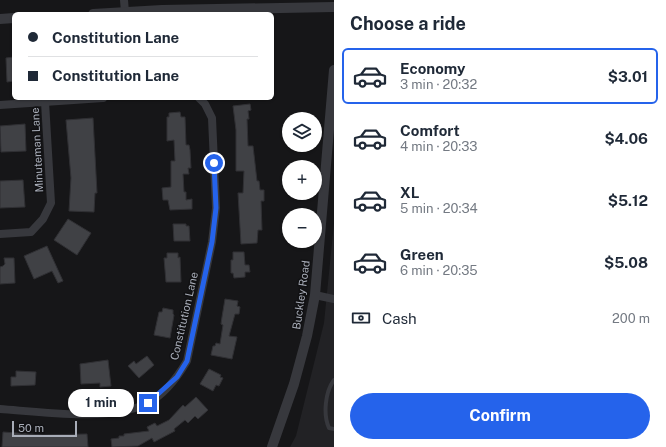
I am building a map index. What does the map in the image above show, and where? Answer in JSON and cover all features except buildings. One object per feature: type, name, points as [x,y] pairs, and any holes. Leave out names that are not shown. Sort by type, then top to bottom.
[{"type":"street","points":[[124,0],[125,12],[334,7]]},
{"type":"street","points":[[0,19],[12,18]]},
{"type":"street","name":"Buckley Road","points":[[272,447],[296,377],[308,336],[315,296],[334,70]]},
{"type":"street","points":[[0,105],[74,100]]},
{"type":"street","name":"Constitution Lane","points":[[0,409],[71,414],[129,410],[148,403],[177,377],[187,361],[212,242],[216,208],[212,118],[205,104],[201,100]]},
{"type":"street","name":"Minuteman Lane","points":[[0,234],[31,232],[43,219],[51,203],[45,102]]},
{"type":"street","points":[[315,296],[334,299]]},
{"type":"lane","points":[[334,380],[329,387],[326,422],[329,428],[334,429]]},
{"type":"shaded area","points":[[334,223],[334,447],[290,447],[296,436],[324,323]]},
{"type":"route","points":[[148,403],[165,390],[177,377],[187,361],[212,242],[216,208],[214,163]]}]
